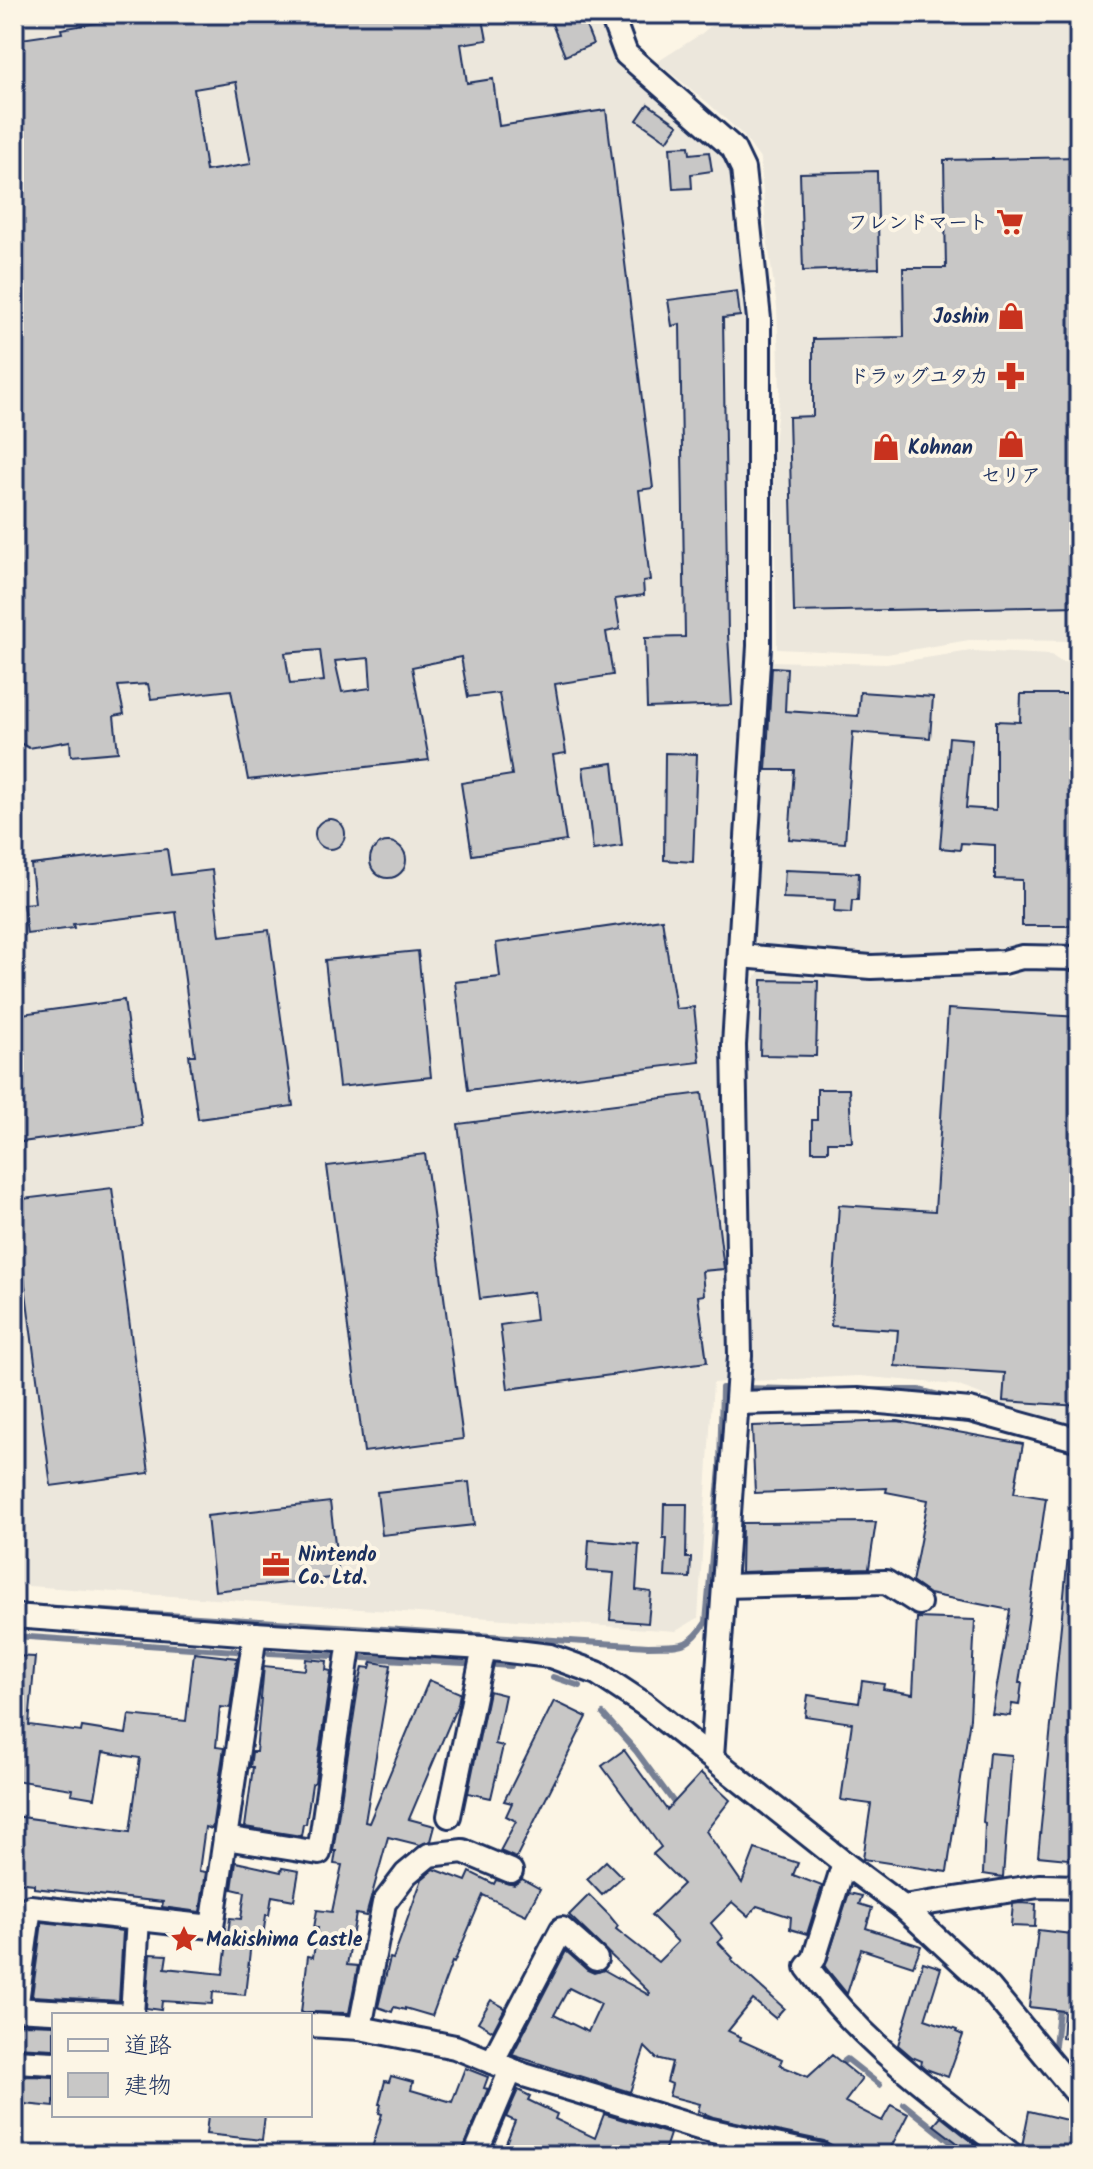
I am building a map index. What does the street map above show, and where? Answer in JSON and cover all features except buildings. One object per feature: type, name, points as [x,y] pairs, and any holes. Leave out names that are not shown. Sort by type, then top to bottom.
[{"type":"street","points":[[611,14],[626,54],[733,148],[743,169],[759,319],[759,646],[734,1045],[740,1356],[712,1757]]},
{"type":"street","points":[[740,956],[871,967],[1004,962],[1022,957],[1079,958]]},
{"type":"street","points":[[737,1403],[858,1400],[970,1410],[1079,1440]]},
{"type":"street","points":[[724,1586],[886,1582],[919,1603]]},
{"type":"street","points":[[14,1616],[484,1648],[550,1656],[597,1673],[644,1704],[903,1907],[989,1987],[1079,2096]]},
{"type":"street","points":[[75,2013],[15,2009],[30,1907],[212,1927],[255,1634]]},
{"type":"street","points":[[225,1838],[319,1853],[350,1640]]},
{"type":"street","points":[[449,1816],[484,1648]]},
{"type":"street","points":[[360,2028],[384,1903],[406,1874],[429,1855],[463,1851],[511,1871]]},
{"type":"street","points":[[844,1863],[814,1959],[807,1967],[848,2019],[889,2059],[1012,2155]]},
{"type":"street","points":[[903,1907],[1039,1886],[1079,1887]]},
{"type":"street","points":[[132,2013],[138,1919]]},
{"type":"street","points":[[475,2155],[502,2066],[562,1929],[596,1959]]},
{"type":"street","points":[[312,2025],[360,2028],[455,2047],[502,2066],[699,2128],[821,2155]]},
{"type":"street","points":[[14,2061],[52,2063]]},
{"type":"shaded area","points":[[14,14],[601,14],[631,71],[667,107],[698,129],[721,154],[732,179],[745,303],[745,656],[725,1157],[730,1328],[727,1382],[713,1383],[698,1618],[676,1631],[14,1585]]},
{"type":"shaded area","points":[[725,14],[1079,14],[1079,641],[969,640],[887,654],[777,649],[773,452],[780,391],[777,308],[760,159],[743,135],[657,62],[701,34]]},
{"type":"shaded area","points":[[971,651],[1051,655],[1061,662],[1079,663],[1079,951],[969,959],[763,953],[749,930],[767,661],[886,664]]},
{"type":"shaded area","points":[[1023,967],[1079,970],[1079,1425],[1002,1406],[956,1385],[859,1376],[752,1381],[746,1052],[750,983],[760,971],[1011,978]]},
{"type":"waterway","points":[[1072,653],[1079,653]]},
{"type":"waterway","points":[[26,1606],[648,1646],[682,1644],[694,1637],[706,1622],[720,1468],[722,1388],[731,1388]]},
{"type":"waterway","points":[[743,1388],[835,1390]]},
{"type":"waterway","points":[[859,1390],[919,1390],[954,1399]]},
{"type":"waterway","points":[[14,1636],[236,1651]]},
{"type":"waterway","points":[[269,1653],[332,1656]]},
{"type":"waterway","points":[[363,1658],[465,1663]]},
{"type":"waterway","points":[[496,1665],[511,1666]]},
{"type":"waterway","points":[[553,1677],[580,1686]]},
{"type":"waterway","points":[[603,1714],[636,1751],[678,1808]]},
{"type":"waterway","points":[[822,1832],[870,1869]]},
{"type":"waterway","points":[[1055,2045],[1060,2002]]},
{"type":"waterway","points":[[837,2067],[847,2059],[880,2085]]},
{"type":"waterway","points":[[904,2104],[967,2155]]},
{"type":"place","name":"フレンドマート","points":[[1010,222]]},
{"type":"place","name":"Joshin","points":[[1011,316]]},
{"type":"place","name":"ドラッグユタカ","points":[[1011,376]]},
{"type":"place","name":"セリア","points":[[1011,444]]},
{"type":"place","name":"Kohnan","points":[[886,447]]},
{"type":"place","name":"Nintendo Co. Ltd.","points":[[276,1565]]},
{"type":"place","name":"Makishima Castle","points":[[184,1939]]}]
